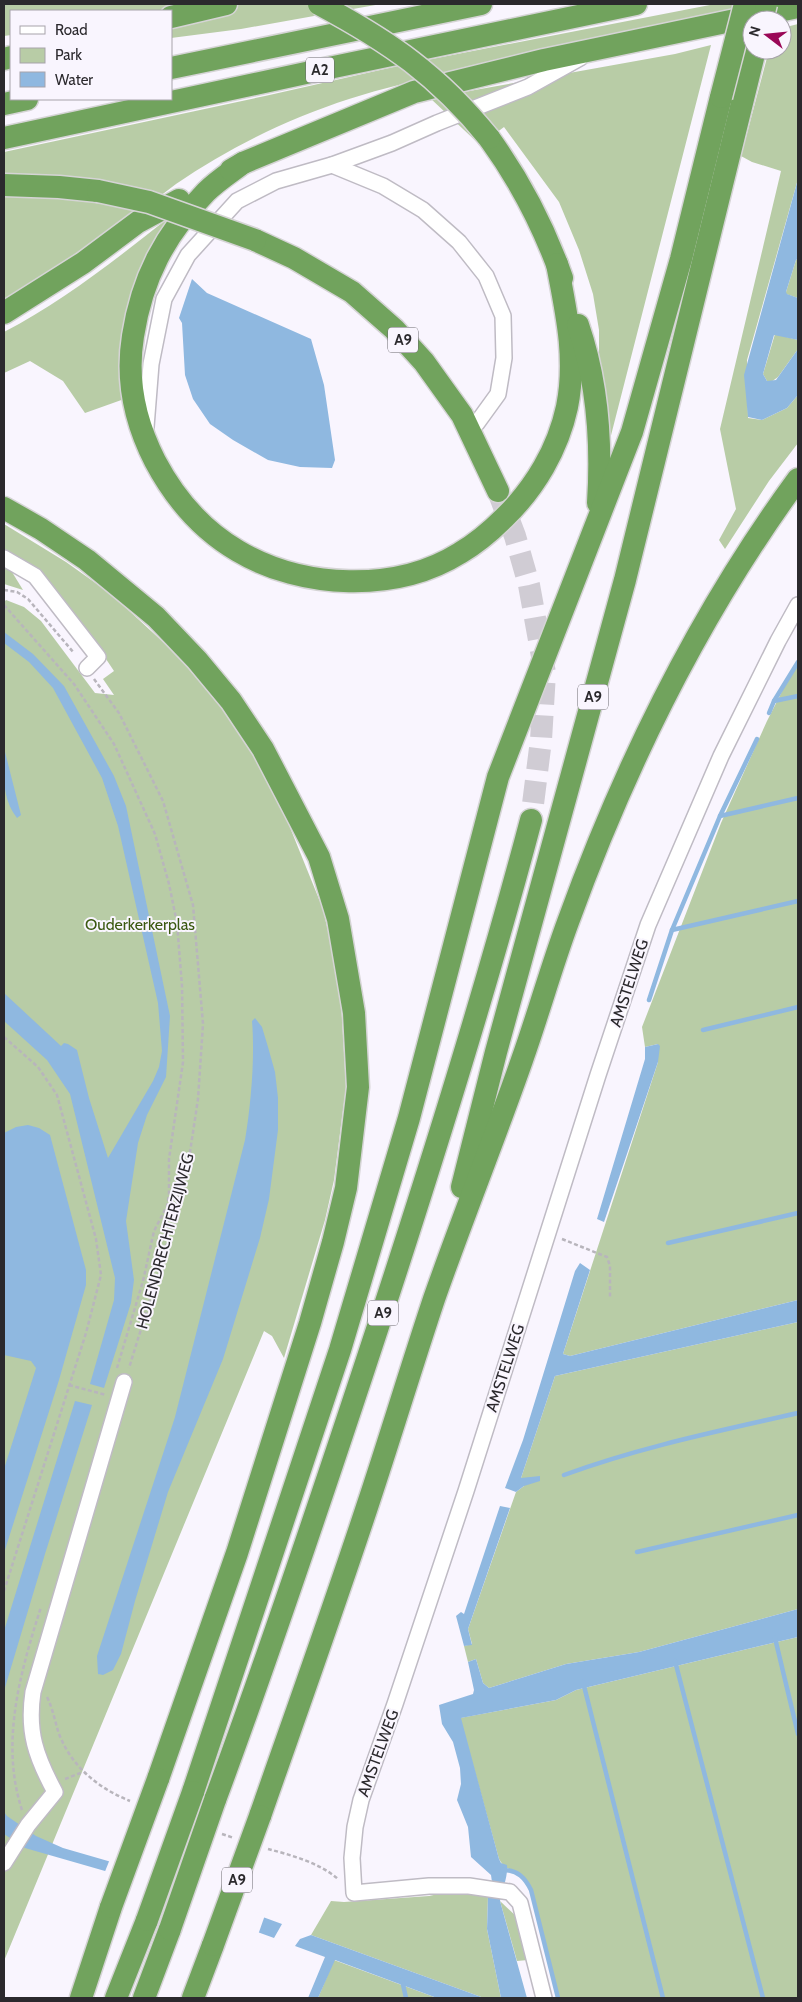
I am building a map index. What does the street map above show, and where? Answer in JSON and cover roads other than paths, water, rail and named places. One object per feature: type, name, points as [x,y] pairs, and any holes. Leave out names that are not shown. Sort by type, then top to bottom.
[{"type":"highway","points":[[172,17],[226,4]]},
{"type":"highway","name":"A9","points":[[320,4],[379,37],[418,65],[452,96],[509,166],[529,200],[557,264],[580,330],[595,388],[600,439],[596,522]]},
{"type":"highway","name":"A2","points":[[172,68],[481,4]]},
{"type":"highway","name":"A2","points":[[4,138],[636,4]]},
{"type":"highway","name":"A9","points":[[116,1998],[147,1920],[193,1792],[340,1350],[409,1118],[498,777],[632,432],[681,259],[745,4]]},
{"type":"highway","points":[[4,313],[83,262],[138,222],[203,188],[243,163],[414,92],[544,60],[798,7]]},
{"type":"highway","name":"A2","points":[[172,59],[213,59]]},
{"type":"highway","name":"A9","points":[[434,1299],[498,1043],[625,580],[752,60]]},
{"type":"highway","points":[[4,104],[22,100]]},
{"type":"highway","name":"A9","points":[[243,163],[208,190],[188,213],[174,230],[146,279],[136,315],[130,368],[134,402],[144,440],[162,474],[195,517],[238,551],[264,564],[328,580],[364,581],[392,578],[432,567],[459,554],[486,535],[514,508],[538,478],[560,431],[567,407],[571,364],[570,332],[557,264]]},
{"type":"highway","name":"A9","points":[[4,185],[59,187],[149,202],[254,240],[294,258],[352,292],[394,330],[424,362],[462,415],[498,491]]},
{"type":"highway","name":"A9","points":[[193,1998],[260,1816],[366,1510],[434,1299],[522,1059],[568,922],[639,747],[664,695],[703,625],[738,568],[798,479]]},
{"type":"highway","points":[[4,508],[41,529],[87,560],[156,617],[197,660],[231,701],[263,749],[319,857],[338,919],[354,1013],[358,1087],[346,1188],[310,1323],[237,1552],[111,1907],[81,1998]]},
{"type":"highway","name":"A9","points":[[144,1998],[250,1705],[330,1474],[424,1190],[531,820]]},
{"type":"street","points":[[144,440],[151,364],[164,300],[188,255],[237,201],[276,181],[392,143],[528,87],[597,49]]},
{"type":"street","points":[[332,164],[383,186],[423,210],[459,242],[486,276],[503,316],[504,358],[498,394],[476,423],[468,428]]},
{"type":"street","points":[[4,558],[35,576],[98,658],[87,668]]},
{"type":"street","name":"AMSTELWEG","points":[[544,1998],[520,1903],[510,1892],[469,1886],[429,1886],[354,1893],[352,1858],[355,1826],[361,1800],[441,1565],[648,925],[721,756],[798,605]]},
{"type":"street","points":[[4,1863],[28,1825],[55,1792],[43,1770],[31,1732],[30,1711],[37,1675],[119,1400],[121,1375]]},
{"type":"water","points":[[798,179],[798,259],[796,260],[786,292],[798,298],[798,340],[774,335],[763,374],[767,381],[776,380],[798,349],[798,395],[787,408],[762,420],[748,417],[744,375]]},
{"type":"water","points":[[192,279],[207,293],[311,339],[324,385],[335,460],[332,468],[300,467],[268,460],[210,424],[193,399],[185,375],[182,323],[179,318]]},
{"type":"water","points":[[4,632],[33,654],[64,686],[114,776],[126,806],[170,1016],[166,1077],[147,1115],[138,1143],[126,1221],[134,1280],[131,1303],[104,1388],[90,1384],[114,1300],[115,1278],[70,1094],[47,1060],[4,1021],[4,993],[61,1046],[64,1043],[68,1044],[77,1050],[89,1098],[108,1158],[153,1081],[159,1067],[162,1051],[158,1003],[118,826],[102,778],[53,688],[29,662],[4,643]]},
{"type":"water","points":[[4,748],[21,815],[17,818],[8,802],[4,785]]},
{"type":"water","points":[[255,1018],[262,1027],[268,1047],[275,1072],[278,1098],[278,1130],[269,1199],[260,1238],[223,1359],[168,1492],[121,1654],[113,1670],[103,1675],[98,1674],[97,1656],[175,1417],[245,1140],[252,1081],[252,1021]]},
{"type":"water","points":[[658,1044],[660,1046],[658,1062],[604,1222],[597,1219],[645,1059],[645,1047]]},
{"type":"water","points":[[28,1125],[39,1128],[50,1135],[86,1270],[86,1285],[59,1380],[4,1553],[4,1469],[36,1368],[31,1361],[4,1355],[4,1133],[16,1127]]},
{"type":"water","points":[[580,1263],[590,1270],[563,1354],[570,1356],[798,1300],[798,1322],[555,1376],[521,1478],[540,1476],[540,1481],[524,1486],[516,1492],[505,1488],[523,1440],[575,1271]]},
{"type":"water","points":[[75,1401],[92,1405],[4,1691],[4,1631]]},
{"type":"water","points":[[500,1506],[510,1508],[468,1629],[472,1645],[464,1646],[456,1616],[461,1612],[464,1614]]},
{"type":"water","points":[[798,1609],[798,1637],[576,1690],[556,1700],[461,1718],[499,1859],[501,1863],[507,1865],[506,1879],[500,1901],[527,1998],[501,1998],[487,1929],[488,1896],[492,1882],[491,1875],[471,1857],[468,1827],[457,1800],[461,1784],[460,1768],[453,1742],[442,1724],[439,1705],[473,1694],[474,1690],[468,1662],[476,1659],[483,1683],[489,1688],[566,1664],[639,1652]]},
{"type":"water","points":[[4,1812],[36,1836],[63,1848],[108,1861],[282,1924],[274,1938],[133,1887],[105,1871],[25,1848],[4,1834]]},
{"type":"water","points":[[311,1935],[484,1998],[437,1998],[335,1960],[318,1998],[308,1998],[325,1957],[295,1946],[300,1939]]},
{"type":"waterway","points":[[769,713],[774,701],[798,662]]},
{"type":"waterway","points":[[774,701],[798,696]]},
{"type":"waterway","points":[[649,1000],[672,930],[720,816],[757,739]]},
{"type":"waterway","points":[[720,816],[798,798]]},
{"type":"waterway","points":[[672,930],[798,901]]},
{"type":"waterway","points":[[703,1030],[798,1007]]},
{"type":"waterway","points":[[668,1243],[798,1213]]},
{"type":"waterway","points":[[564,1475],[651,1448],[798,1413]]},
{"type":"waterway","points":[[637,1552],[798,1515]]},
{"type":"waterway","points":[[775,1638],[798,1734]]},
{"type":"waterway","points":[[675,1661],[763,1998]]},
{"type":"waterway","points":[[583,1682],[663,1998]]},
{"type":"waterway","points":[[503,1870],[517,1873],[531,1890],[558,1998]]},
{"type":"waterway","points":[[402,1980],[406,1998]]},
{"type":"tunnel","points":[[498,491],[515,536],[529,585],[545,673],[541,740],[531,820]]},
{"type":"park label","name":"Ouderkerkerplas","points":[[140,924]]}]
